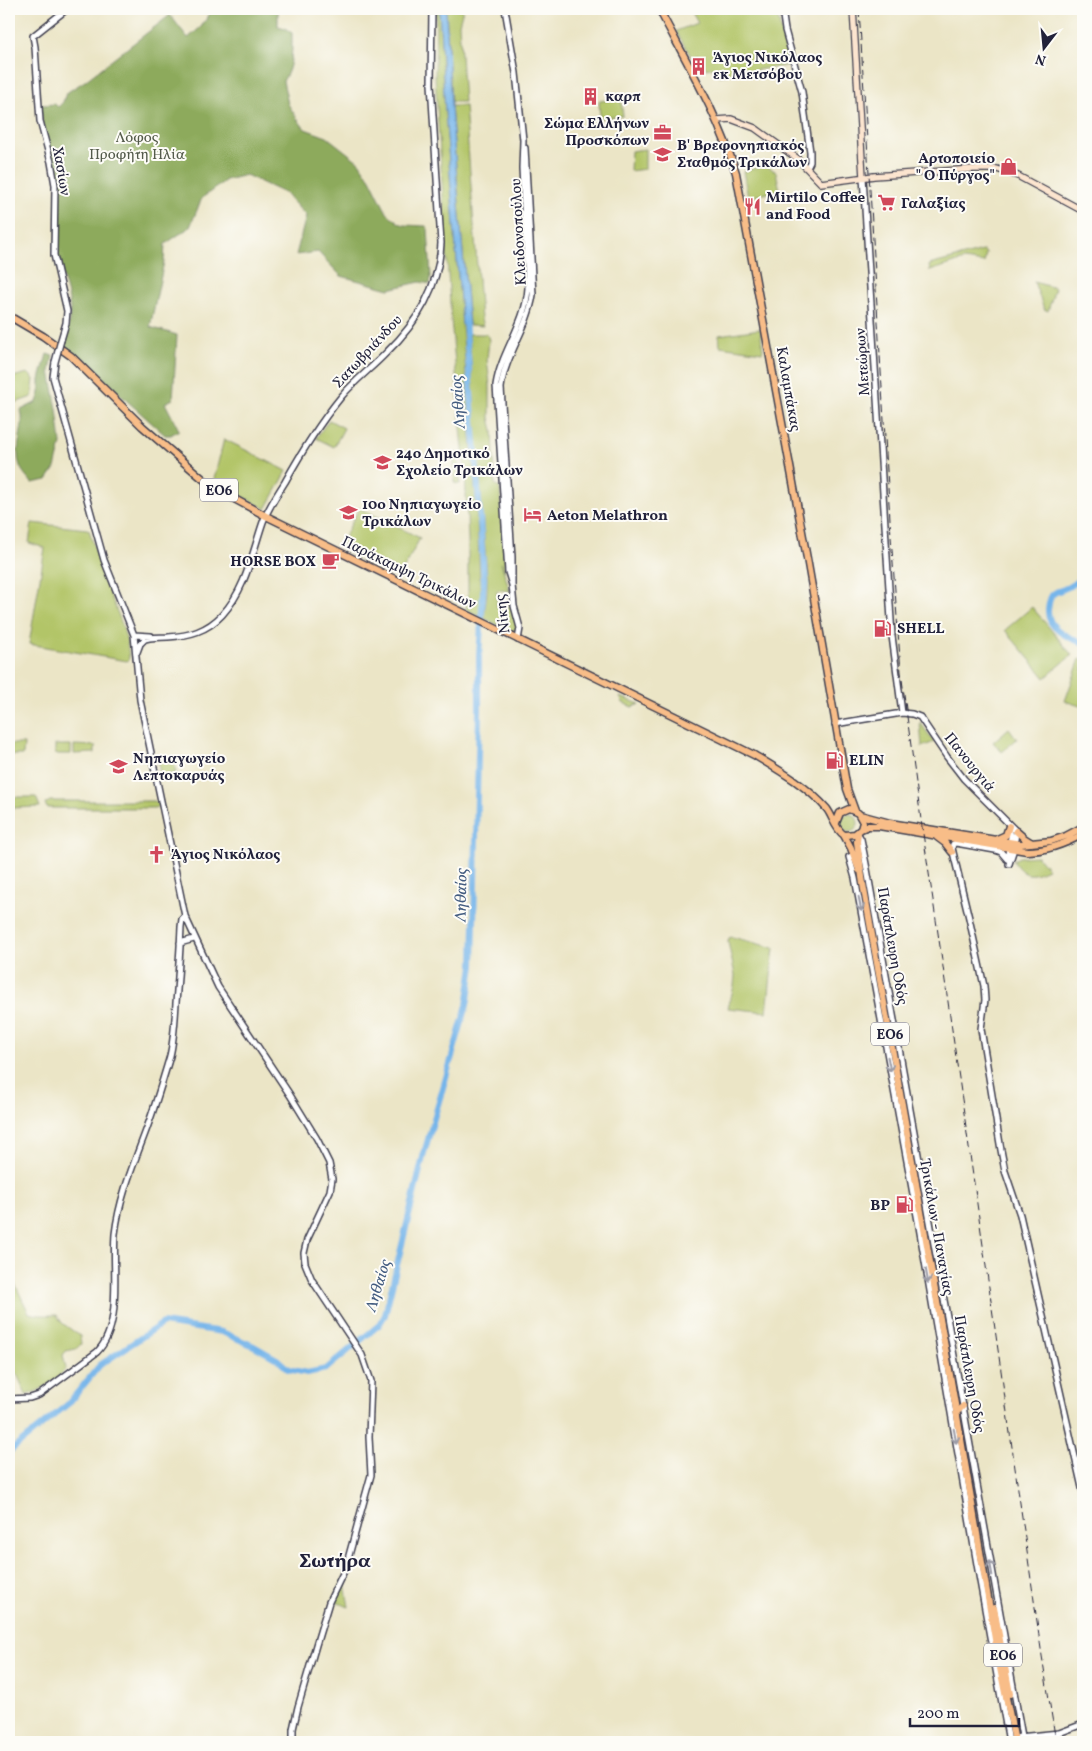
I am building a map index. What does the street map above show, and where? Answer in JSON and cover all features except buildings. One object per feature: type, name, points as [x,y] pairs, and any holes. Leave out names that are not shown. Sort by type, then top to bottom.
[{"type":"main road","name":"Καλαμπάκας","points":[[659,9],[717,120],[731,154],[738,180],[847,789],[858,813]]},
{"type":"main road","name":"Μετεώρων","points":[[853,9],[863,177]]},
{"type":"main road","points":[[717,120],[731,119],[750,125],[798,159],[819,182],[826,183],[863,177],[997,169],[1018,176],[1083,211]]},
{"type":"main road","name":"Παράκαμψη Τρικάλων","points":[[9,316],[43,336],[71,356],[142,426],[195,473],[227,495],[266,516],[754,755],[789,777],[826,808],[836,823]]},
{"type":"main road","name":"Καλαμπάκας","points":[[842,811],[847,789]]},
{"type":"main road","name":"Παράκαμψη Τρικάλων","points":[[826,808],[836,812],[842,811]]},
{"type":"main road","name":"ΕΟ6","points":[[842,811],[849,809],[858,813],[863,822],[859,832]]},
{"type":"main road","points":[[836,823],[842,811]]},
{"type":"main road","points":[[858,813],[890,823],[996,839],[1012,850]]},
{"type":"main road","name":"ΕΟ6","points":[[836,823],[838,830],[844,834]]},
{"type":"main road","points":[[996,839],[1006,835],[1009,824]]},
{"type":"main road","points":[[844,834],[852,836],[868,826],[873,826],[932,834],[1012,850],[1031,851],[1064,843],[1083,834]]},
{"type":"main road","points":[[1012,850],[1033,843],[1060,838],[1083,827]]},
{"type":"main road","points":[[1016,831],[1033,843]]},
{"type":"main road","name":"Τρικάλων - Παναγίας","points":[[859,832],[857,842],[863,884],[917,1183],[921,1222],[950,1371],[985,1574],[996,1616],[1016,1740]]},
{"type":"main road","name":"Τρικάλων - Παναγίας","points":[[844,834],[863,884]]},
{"type":"main road","points":[[932,834],[943,841],[952,852]]},
{"type":"main road","points":[[912,1190],[917,1183]]},
{"type":"main road","points":[[950,1371],[957,1374]]},
{"type":"main road","points":[[957,1412],[963,1406]]},
{"type":"street","name":"Χασίων","points":[[67,9],[33,36],[35,42],[40,124],[51,162],[55,185],[54,255],[67,311],[62,340],[54,362],[54,377],[91,519],[104,560],[134,635]]},
{"type":"street","name":"Σατωβριάνδου","points":[[167,637],[199,632],[214,623],[225,612],[239,593],[266,516],[301,454],[352,385],[392,346],[424,305],[432,290],[439,263],[441,243],[431,79],[432,9]]},
{"type":"street","name":"Κλειδονοπούλου","points":[[505,9],[516,73],[527,169],[533,295],[528,313],[503,373],[501,388],[512,557],[512,586]]},
{"type":"street","points":[[782,9],[802,92],[810,152],[810,164],[807,168]]},
{"type":"street","name":"Μετεώρων","points":[[863,177],[892,636],[902,713]]},
{"type":"street","name":"Νίκης","points":[[512,586],[514,606],[520,628],[518,640]]},
{"type":"street","points":[[167,637],[134,635],[142,711],[185,916],[194,939],[218,987],[281,1081],[327,1156],[331,1171],[330,1191],[306,1240],[305,1260],[312,1280],[362,1355],[371,1381],[369,1438],[371,1475],[346,1565],[329,1602],[316,1645],[298,1707],[293,1729],[293,1742]]},
{"type":"street","points":[[136,660],[138,646],[142,641],[149,638],[167,637]]},
{"type":"street","points":[[835,724],[902,713]]},
{"type":"street","name":"Πανουργιά","points":[[902,713],[916,714],[920,717],[964,780],[1016,831]]},
{"type":"street","points":[[1009,824],[1012,850]]},
{"type":"street","points":[[1012,850],[1016,831]]},
{"type":"street","name":"Παράπλευρη Οδός","points":[[859,832],[963,1406],[1016,1740]]},
{"type":"street","points":[[1012,850],[1002,853],[958,843],[952,846],[984,986],[985,1002],[980,1029],[1005,1171],[1020,1215],[1083,1492]]},
{"type":"street","name":"Παράπλευρη Οδός","points":[[852,856],[912,1190],[921,1222],[978,1570],[1016,1740]]},
{"type":"street","points":[[9,1399],[30,1398],[41,1394],[97,1352],[108,1335],[114,1292],[116,1226],[126,1186],[149,1122],[171,1049],[181,921],[185,916]]},
{"type":"street","points":[[180,943],[194,939]]},
{"type":"street","points":[[1016,1740],[1059,1733],[1083,1724]]},
{"type":"green space","name":"Λόφος Προφήτη Ηλία","points":[[213,9],[279,9],[278,26],[292,33],[292,52],[289,70],[283,81],[288,104],[305,129],[327,137],[359,162],[387,213],[404,225],[426,226],[428,229],[431,277],[430,284],[420,282],[389,289],[341,276],[318,252],[296,255],[306,216],[286,194],[246,175],[226,180],[202,198],[190,227],[165,244],[164,262],[150,327],[177,335],[173,399],[165,403],[179,430],[171,435],[165,435],[77,356],[62,346],[69,323],[70,309],[56,245],[59,196],[58,179],[44,131],[41,113],[42,105],[55,104],[58,107],[63,102],[66,93],[85,81],[170,15],[188,38],[201,27]]},
{"type":"green space","points":[[436,9],[439,9],[445,112],[476,499],[481,599],[479,616],[466,609],[468,600],[468,540],[465,471],[451,319],[435,76]]},
{"type":"green space","points":[[446,9],[463,9],[459,24],[464,102],[451,102]]},
{"type":"green space","points":[[689,9],[779,9],[778,18],[789,65],[719,76],[713,67],[706,69],[698,55],[692,58],[676,31],[697,23]]},
{"type":"green space","points":[[621,99],[623,116],[600,118],[599,101]]},
{"type":"green space","points":[[451,106],[465,106],[483,326],[469,325]]},
{"type":"green space","points":[[645,149],[645,169],[630,171],[631,151]]},
{"type":"green space","points":[[764,166],[776,172],[780,190],[748,198],[743,171]]},
{"type":"green space","points":[[983,251],[986,253],[984,263],[964,260],[930,271],[929,265]]},
{"type":"green space","points":[[1034,282],[1055,288],[1048,311],[1044,309]]},
{"type":"green space","points":[[760,329],[762,352],[720,346],[719,335]]},
{"type":"green space","points":[[469,334],[487,334],[489,340],[487,359],[490,385],[490,418],[493,430],[495,484],[500,488],[505,571],[501,563],[510,591],[497,590],[497,607],[512,606],[518,627],[516,632],[511,632],[484,618],[487,576]]},
{"type":"green space","points":[[47,354],[53,356],[50,371],[61,444],[55,468],[47,480],[32,483],[22,470],[18,459],[22,424],[21,410],[37,402],[40,393],[40,379]]},
{"type":"green space","points":[[28,373],[34,379],[32,397],[9,405],[9,378]]},
{"type":"green space","points":[[329,420],[344,428],[334,447],[316,438]]},
{"type":"green space","points":[[224,439],[287,471],[266,509],[219,484],[214,479]]},
{"type":"green space","points":[[453,453],[458,453],[460,484],[454,483]]},
{"type":"green space","points":[[359,508],[420,538],[401,574],[341,544]]},
{"type":"green space","points":[[32,523],[89,530],[126,637],[129,659],[127,661],[29,644],[45,548],[29,543]]},
{"type":"green space","points":[[1032,607],[1072,655],[1045,678],[1005,630]]},
{"type":"green space","points":[[1080,659],[1083,660],[1083,707],[1065,701]]},
{"type":"green space","points":[[620,697],[640,704],[632,707],[623,703]]},
{"type":"green space","points":[[920,723],[934,742],[922,747]]},
{"type":"green space","points":[[1009,728],[1017,739],[1002,752],[993,742]]},
{"type":"green space","points":[[9,744],[24,744],[23,755],[9,755]]},
{"type":"green space","points":[[55,745],[71,745],[71,754],[55,754]]},
{"type":"green space","points":[[74,745],[95,746],[95,753],[74,754]]},
{"type":"green space","points":[[173,757],[176,773],[160,776],[158,759]]},
{"type":"green space","points":[[9,797],[36,797],[40,807],[9,808]]},
{"type":"green space","points":[[50,801],[154,801],[157,802],[158,807],[47,808],[45,804]]},
{"type":"green space","points":[[845,814],[853,814],[858,819],[856,830],[845,832],[840,827],[840,819]]},
{"type":"green space","points":[[1037,856],[1048,869],[1033,874],[1022,871],[1013,860],[1020,857]]},
{"type":"green space","points":[[732,937],[774,948],[767,1012],[728,1008],[735,975],[728,942],[729,938]]},
{"type":"green space","points":[[9,1274],[29,1313],[57,1315],[62,1323],[80,1336],[81,1344],[76,1349],[66,1351],[63,1355],[66,1368],[63,1372],[49,1384],[26,1395],[17,1374],[9,1367]]},
{"type":"green space","points":[[344,1578],[349,1607],[333,1601]]},
{"type":"water","points":[[439,9],[446,9],[451,106],[469,325],[462,325]]},
{"type":"waterway","points":[[1081,9],[1083,13]]},
{"type":"waterway","name":"Ληθαίος","points":[[9,1452],[68,1404],[100,1365],[163,1323],[222,1332],[254,1346],[277,1359],[288,1369],[307,1373],[326,1369],[379,1325],[385,1315],[424,1153],[467,1005],[473,966],[479,656],[484,579],[465,319]]},
{"type":"waterway","points":[[1083,578],[1054,593],[1050,598],[1048,610],[1051,622],[1060,632],[1083,643]]},
{"type":"railway","points":[[859,9],[901,672],[1042,1656],[1056,1742]]},
{"type":"place","name":"Άγιος Νικόλαος εκ Μετσόβου","points":[[699,66]]},
{"type":"place","name":"καρπ","points":[[591,96]]},
{"type":"place","name":"Σώμα Ελλήνων Προσκόπων","points":[[663,132]]},
{"type":"place","name":"Β' Βρεφονηπιακός Σταθμός Τρικάλων","points":[[663,154]]},
{"type":"place","name":"Αρτοποιείο \" Ο Πύργος\"","points":[[1009,167]]},
{"type":"place","name":"Γαλαξίας","points":[[887,203]]},
{"type":"place","name":"Mirtilo Coffee and Food","points":[[752,206]]},
{"type":"place","name":"24ο Δημοτικό Σχολείο Τρικάλων","points":[[382,462]]},
{"type":"place","name":"10ο Νηπιαγωγείο Τρικάλων","points":[[348,513]]},
{"type":"place","name":"Aeton Melathron","points":[[533,515]]},
{"type":"place","name":"HORSE BOX","points":[[330,561]]},
{"type":"place","name":"SHELL","points":[[883,628]]},
{"type":"place","name":"ELIN","points":[[835,760]]},
{"type":"place","name":"Νηπιαγωγείο Λεπτοκαρυάς","points":[[119,767]]},
{"type":"place","name":"Άγιος Νικόλαος","points":[[157,854]]},
{"type":"place","name":"BP","points":[[904,1205]]},
{"type":"district","name":"Σωτήρα","points":[[335,1560]]}]
